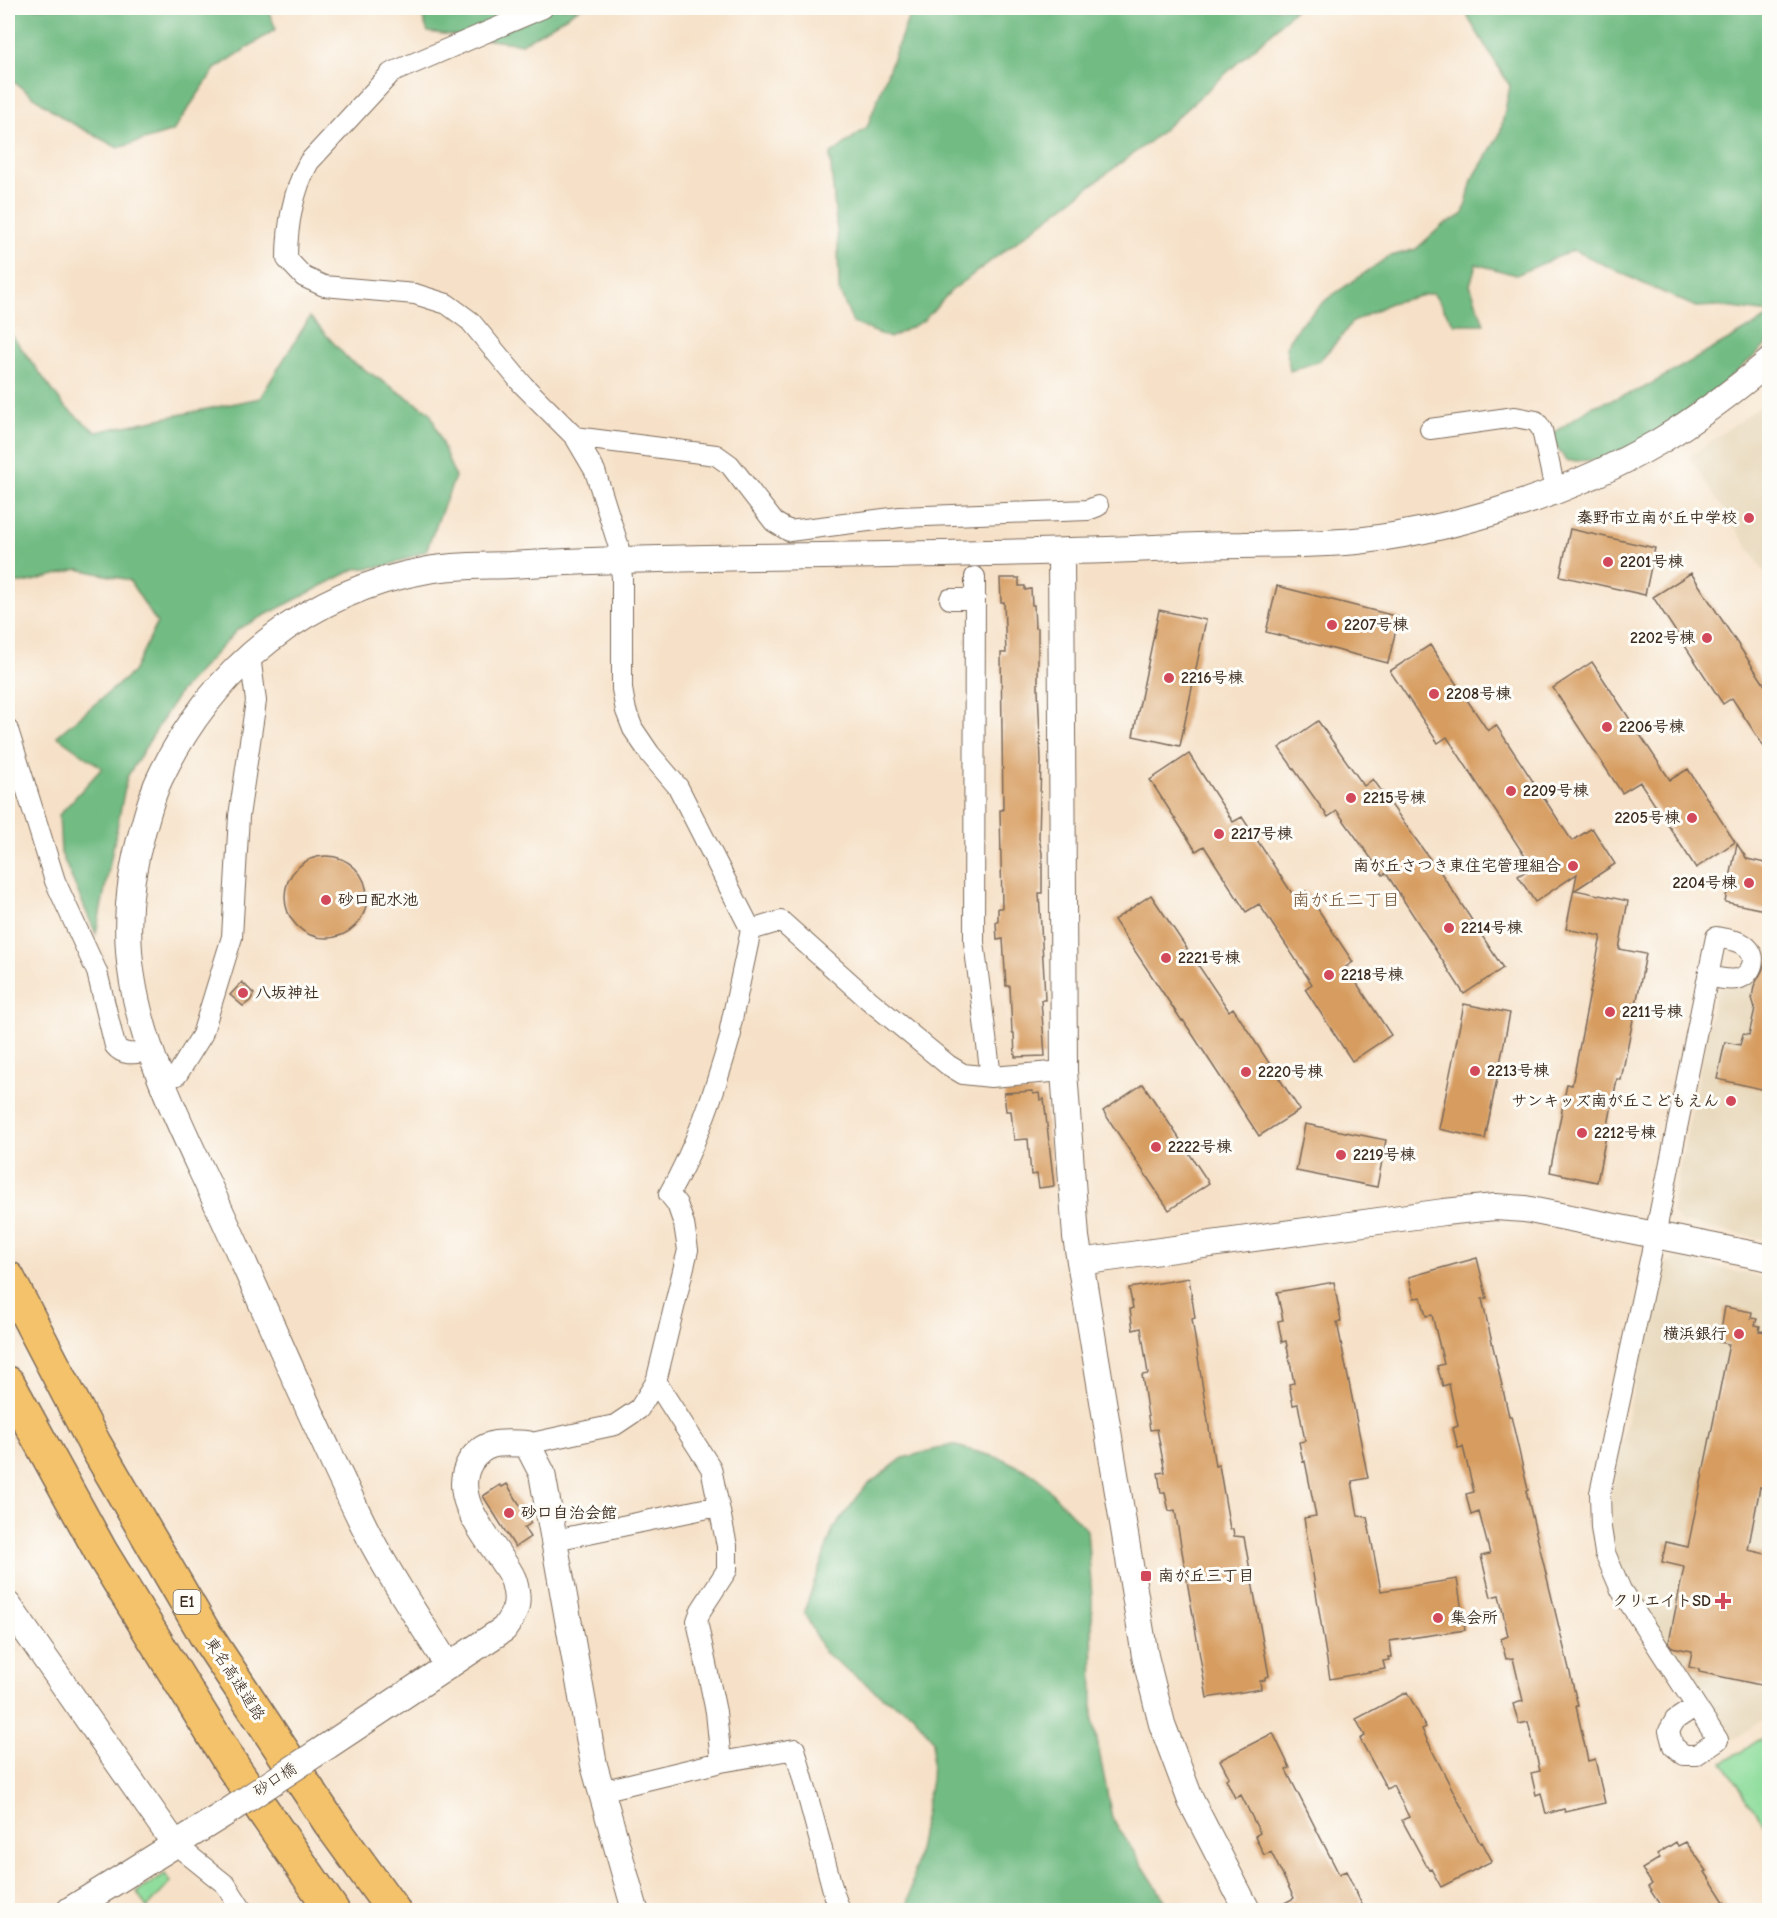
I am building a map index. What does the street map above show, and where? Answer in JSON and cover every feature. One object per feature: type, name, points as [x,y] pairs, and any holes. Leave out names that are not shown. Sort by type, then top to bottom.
[{"type":"highway","name":"東名高速道路","points":[[8,1278],[94,1443],[205,1634],[330,1823],[393,1911]]},
{"type":"highway","points":[[8,1383],[101,1552],[233,1767],[332,1911]]},
{"type":"street","points":[[543,8],[391,73],[309,162],[300,179],[287,238],[287,259],[304,277],[324,286],[415,294],[447,304],[470,321],[523,385],[574,437],[595,471],[618,544],[622,578],[622,689],[626,711],[633,729],[650,754],[678,787],[751,930],[730,1029],[731,1034],[716,1087],[678,1179],[669,1194],[677,1204],[684,1224],[687,1250],[656,1382],[639,1409],[615,1425],[528,1444],[542,1473],[594,1765],[635,1911]]},
{"type":"street","points":[[448,1666],[373,1544],[304,1397],[149,1051],[132,980],[128,937],[129,899],[135,858],[157,783],[182,738],[214,692],[250,656],[269,639],[316,608],[387,579],[436,568],[620,559],[789,544],[1061,552],[1324,544],[1370,539],[1461,521],[1499,510],[1594,475],[1663,439],[1746,381],[1770,361]]},
{"type":"street","points":[[1430,429],[1515,417],[1536,421],[1542,430],[1555,490]]},
{"type":"street","points":[[574,437],[716,455],[730,465],[789,544]]},
{"type":"street","points":[[789,544],[900,517],[1088,510],[1098,506]]},
{"type":"street","points":[[1061,552],[1064,1071],[1076,1237],[1145,1656],[1162,1724],[1191,1801],[1247,1911]]},
{"type":"street","points":[[975,577],[974,942],[991,1077]]},
{"type":"street","points":[[950,599],[975,599]]},
{"type":"street","points":[[162,1081],[177,1075],[202,1035],[232,937],[239,816],[255,701],[250,656]]},
{"type":"street","points":[[8,730],[55,881],[97,972],[115,1046],[120,1052],[127,1054],[149,1051]]},
{"type":"street","points":[[751,930],[781,921],[869,1000],[948,1065],[963,1074],[991,1077],[1064,1071]]},
{"type":"street","points":[[1696,1706],[1621,1590],[1605,1553],[1601,1528],[1600,1493],[1708,976]]},
{"type":"street","points":[[1080,1262],[1494,1207],[1525,1209],[1770,1258]]},
{"type":"street","points":[[656,1382],[711,1468],[727,1546],[727,1570],[701,1610],[697,1621],[716,1712],[721,1762]]},
{"type":"street","name":"砂口橋","points":[[70,1911],[224,1814],[504,1629],[515,1613],[517,1599],[514,1580],[468,1508],[465,1471],[476,1454],[495,1442],[528,1444]]},
{"type":"street","points":[[555,1540],[718,1506]]},
{"type":"street","points":[[8,1605],[175,1844],[226,1885],[242,1911]]},
{"type":"street","points":[[601,1791],[721,1762],[795,1749],[840,1911]]},
{"type":"shaded area","name":"秦野市立南が丘中学校","points":[[1769,400],[1769,579],[1689,457]]},
{"type":"shaded area","name":"サンキッズ南が丘こどもえん","points":[[1760,950],[1769,952],[1769,1240],[1683,1223],[1671,1212],[1716,990],[1756,978],[1762,963]]},
{"type":"shaded area","points":[[1674,1258],[1769,1279],[1769,1716],[1729,1742],[1622,1577],[1611,1542],[1610,1498],[1660,1264],[1673,1262]]},
{"type":"green space","points":[[8,8],[267,8],[276,29],[215,69],[173,131],[118,148],[66,120],[15,83],[8,82]]},
{"type":"green space","points":[[419,8],[580,8],[522,44],[428,32]]},
{"type":"green space","points":[[912,8],[1296,8],[1154,138],[951,291],[923,321],[890,338],[853,323],[839,290],[838,244],[830,155],[867,127]]},
{"type":"green space","points":[[1465,8],[1769,8],[1769,313],[1718,306],[1696,307],[1574,250],[1516,275],[1476,264],[1470,285],[1484,324],[1454,324],[1433,293],[1390,303],[1351,323],[1319,361],[1290,371],[1286,347],[1299,325],[1327,299],[1388,257],[1416,249],[1443,225],[1463,215],[1472,180],[1500,134],[1510,86],[1470,21]]},
{"type":"green space","points":[[310,317],[348,359],[430,412],[455,477],[426,551],[387,566],[355,569],[238,629],[179,693],[127,777],[96,934],[61,853],[59,815],[102,768],[57,736],[133,672],[157,623],[129,580],[78,569],[25,583],[8,583],[8,330],[64,406],[96,432],[260,398]]},
{"type":"green space","points":[[1769,317],[1769,343],[1726,381],[1659,432],[1601,460],[1566,461],[1550,436],[1591,407],[1642,389]]},
{"type":"green space","points":[[952,1445],[1003,1459],[1035,1475],[1087,1530],[1092,1597],[1093,1720],[1112,1818],[1166,1902],[1166,1910],[907,1910],[931,1780],[933,1740],[912,1713],[883,1697],[824,1652],[804,1612],[833,1529],[866,1486],[903,1458]]},
{"type":"green space","points":[[1769,1734],[1769,1833],[1723,1763]]},
{"type":"green space","points":[[165,1874],[171,1882],[147,1908],[137,1892]]},
{"type":"building","name":"2201号棟","points":[[1570,529],[1655,548],[1645,595],[1560,576]]},
{"type":"building","name":"2202号棟","points":[[1691,573],[1770,693],[1770,756],[1732,698],[1723,704],[1653,597]]},
{"type":"building","points":[[1000,578],[1019,578],[1019,586],[1025,586],[1025,590],[1031,589],[1035,628],[1038,628],[1041,761],[1039,838],[1042,853],[1042,893],[1039,893],[1045,1000],[1041,1000],[1045,1056],[1015,1057],[1010,986],[1006,986],[1003,939],[997,940],[998,908],[1002,908],[1001,653],[1006,653],[1004,602],[1001,602]]},
{"type":"building","name":"2207号棟","points":[[1277,586],[1399,617],[1388,663],[1266,632]]},
{"type":"building","name":"2216号棟","points":[[1159,610],[1206,620],[1180,746],[1133,736]]},
{"type":"building","points":[[1430,645],[1488,731],[1496,725],[1572,841],[1592,828],[1615,864],[1575,890],[1628,901],[1619,949],[1646,954],[1621,1080],[1617,1079],[1597,1182],[1550,1172],[1567,1084],[1572,1085],[1601,936],[1566,929],[1577,874],[1535,902],[1518,876],[1532,867],[1447,737],[1438,743],[1390,671]]},
{"type":"building","points":[[1592,662],[1670,780],[1688,769],[1735,842],[1696,868],[1640,782],[1622,793],[1553,688]]},
{"type":"building","points":[[1318,721],[1364,786],[1373,779],[1434,862],[1503,968],[1464,994],[1386,873],[1383,875],[1337,811],[1328,817],[1279,748]]},
{"type":"building","points":[[1189,754],[1233,822],[1242,817],[1295,898],[1306,891],[1353,962],[1346,967],[1391,1035],[1352,1061],[1305,989],[1312,984],[1259,904],[1246,912],[1204,846],[1196,851],[1150,780]]},
{"type":"building","name":"2204号棟","points":[[1737,844],[1747,859],[1770,864],[1770,911],[1725,902]]},
{"type":"building","name":"砂口配水池","points":[[326,856],[342,859],[355,868],[364,881],[367,897],[364,913],[355,926],[342,935],[326,938],[310,935],[297,926],[288,913],[285,897],[288,881],[297,868],[310,859]]},
{"type":"building","points":[[1151,895],[1229,1011],[1233,1008],[1300,1110],[1259,1136],[1114,920]]},
{"type":"building","points":[[1770,951],[1770,1091],[1717,1079],[1725,1042],[1740,1045],[1743,1034],[1749,1035],[1755,1008],[1752,998],[1754,986]]},
{"type":"building","name":"八坂神社","points":[[242,982],[254,994],[243,1006],[230,995]]},
{"type":"building","name":"2213号棟","points":[[1464,1004],[1510,1013],[1485,1139],[1439,1129]]},
{"type":"building","name":"2222号棟","points":[[1143,1084],[1209,1183],[1169,1210],[1103,1111]]},
{"type":"building","points":[[1032,1091],[1033,1094],[1039,1093],[1040,1100],[1044,1099],[1054,1186],[1039,1188],[1037,1174],[1031,1175],[1028,1139],[1014,1140],[1011,1111],[1006,1111],[1004,1093]]},
{"type":"building","name":"2219号棟","points":[[1305,1124],[1386,1140],[1377,1187],[1296,1171]]},
{"type":"building","points":[[1477,1258],[1487,1298],[1482,1299],[1578,1706],[1576,1706],[1588,1761],[1595,1759],[1605,1803],[1565,1812],[1564,1809],[1546,1814],[1541,1793],[1536,1795],[1531,1773],[1540,1771],[1528,1722],[1519,1724],[1513,1704],[1523,1701],[1513,1658],[1506,1659],[1501,1639],[1508,1636],[1499,1595],[1491,1597],[1481,1556],[1490,1554],[1479,1512],[1471,1515],[1466,1494],[1474,1492],[1463,1447],[1458,1448],[1453,1428],[1458,1426],[1449,1384],[1443,1386],[1437,1366],[1444,1364],[1432,1315],[1426,1316],[1421,1297],[1414,1298],[1409,1277]]},
{"type":"building","points":[[1189,1278],[1195,1318],[1192,1319],[1215,1466],[1219,1465],[1230,1529],[1233,1529],[1234,1536],[1244,1537],[1269,1676],[1260,1681],[1261,1689],[1207,1698],[1175,1510],[1169,1511],[1165,1493],[1161,1493],[1158,1473],[1165,1472],[1157,1429],[1150,1430],[1142,1375],[1148,1374],[1141,1328],[1133,1330],[1130,1309],[1133,1308],[1129,1288]]},
{"type":"building","points":[[1334,1282],[1341,1321],[1337,1322],[1368,1478],[1352,1481],[1358,1516],[1367,1517],[1381,1591],[1457,1579],[1465,1630],[1390,1641],[1392,1657],[1383,1661],[1385,1669],[1330,1679],[1304,1518],[1316,1516],[1299,1442],[1305,1441],[1298,1404],[1293,1405],[1289,1384],[1294,1383],[1286,1341],[1282,1342],[1278,1321],[1283,1320],[1277,1292]]},
{"type":"building","points":[[1725,1307],[1752,1312],[1751,1318],[1757,1319],[1755,1325],[1760,1326],[1759,1331],[1770,1332],[1770,1489],[1760,1487],[1748,1550],[1770,1555],[1770,1687],[1699,1672],[1699,1669],[1689,1667],[1692,1651],[1672,1647],[1669,1642],[1684,1567],[1662,1562],[1666,1542],[1688,1547],[1729,1344],[1719,1342]]},
{"type":"building","name":"砂口自治会館","points":[[507,1484],[531,1523],[524,1528],[530,1537],[515,1547],[483,1496],[500,1485],[502,1487]]},
{"type":"building","points":[[1407,1692],[1426,1727],[1422,1729],[1434,1754],[1480,1843],[1482,1842],[1492,1861],[1441,1887],[1431,1869],[1429,1870],[1402,1820],[1409,1817],[1393,1785],[1387,1789],[1360,1739],[1365,1736],[1356,1719]]},
{"type":"building","points":[[1273,1733],[1290,1768],[1286,1770],[1339,1874],[1346,1871],[1365,1911],[1270,1911],[1294,1898],[1271,1852],[1264,1855],[1255,1836],[1260,1833],[1241,1795],[1235,1798],[1226,1779],[1229,1777],[1220,1760]]},
{"type":"building","points":[[1676,1842],[1678,1846],[1686,1842],[1707,1871],[1705,1872],[1730,1911],[1664,1911],[1648,1887],[1652,1884],[1642,1869],[1660,1858],[1657,1854]]},
{"type":"place","name":"秦野市立南が丘中学校","points":[[1749,518]]},
{"type":"place","name":"2201号棟","points":[[1608,562]]},
{"type":"place","name":"2207号棟","points":[[1332,625]]},
{"type":"place","name":"2202号棟","points":[[1707,638]]},
{"type":"place","name":"2216号棟","points":[[1169,678]]},
{"type":"place","name":"2208号棟","points":[[1434,694]]},
{"type":"place","name":"2206号棟","points":[[1607,727]]},
{"type":"place","name":"2209号棟","points":[[1511,791]]},
{"type":"place","name":"2215号棟","points":[[1351,798]]},
{"type":"place","name":"2205号棟","points":[[1692,818]]},
{"type":"place","name":"2217号棟","points":[[1219,834]]},
{"type":"place","name":"南が丘さつき東住宅管理組合","points":[[1573,866]]},
{"type":"place","name":"2204号棟","points":[[1749,883]]},
{"type":"place","name":"砂口配水池","points":[[326,900]]},
{"type":"place","name":"2214号棟","points":[[1449,928]]},
{"type":"place","name":"2221号棟","points":[[1166,958]]},
{"type":"place","name":"2218号棟","points":[[1329,975]]},
{"type":"place","name":"八坂神社","points":[[243,993]]},
{"type":"place","name":"2211号棟","points":[[1610,1012]]},
{"type":"place","name":"2213号棟","points":[[1475,1071]]},
{"type":"place","name":"2220号棟","points":[[1246,1072]]},
{"type":"place","name":"サンキッズ南が丘こどもえん","points":[[1731,1101]]},
{"type":"place","name":"2212号棟","points":[[1582,1133]]},
{"type":"place","name":"2222号棟","points":[[1156,1147]]},
{"type":"place","name":"2219号棟","points":[[1341,1155]]},
{"type":"place","name":"横浜銀行","points":[[1739,1334]]},
{"type":"place","name":"砂口自治会館","points":[[509,1513]]},
{"type":"place","name":"南が丘三丁目","points":[[1146,1576]]},
{"type":"place","name":"クリエイトSD","points":[[1723,1601]]},
{"type":"place","name":"集会所","points":[[1438,1618]]},
{"type":"district","name":"南が丘二丁目","points":[[1346,900]]}]
